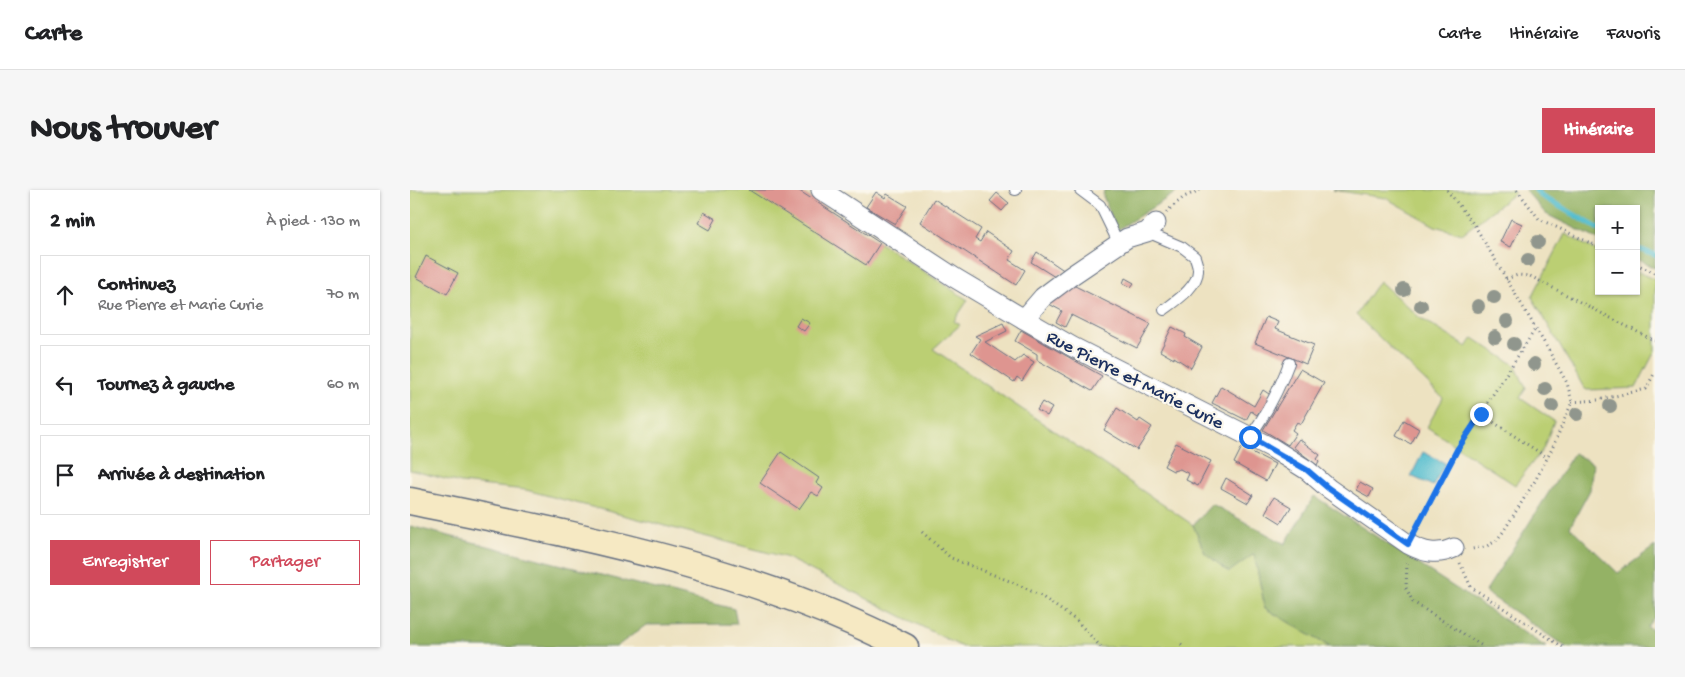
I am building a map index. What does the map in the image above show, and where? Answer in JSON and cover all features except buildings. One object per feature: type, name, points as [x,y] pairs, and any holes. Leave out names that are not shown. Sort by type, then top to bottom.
[{"type":"main road","points":[[410,501],[603,541],[690,564],[778,591],[905,647]]},
{"type":"street","name":"Rue Pierre et Marie Curie","points":[[821,190],[955,278],[1024,319],[1073,347],[1250,437],[1307,470],[1328,488],[1408,544],[1421,551],[1436,553],[1454,548]]},
{"type":"street","points":[[1024,319],[1043,297],[1071,276],[1119,244],[1152,228]]},
{"type":"lane","points":[[1080,190],[1100,205],[1119,244]]},
{"type":"lane","points":[[1152,228],[1196,257],[1198,271],[1192,283],[1184,295],[1164,310]]},
{"type":"lane","points":[[1250,437],[1263,418],[1281,384],[1288,363]]},
{"type":"path","points":[[1152,228],[1167,211],[1184,197],[1200,190]]},
{"type":"path","points":[[1447,190],[1476,229],[1536,328],[1567,384],[1572,402],[1536,481],[1504,532],[1496,541],[1486,547],[1454,548],[1471,588],[1563,647]]},
{"type":"path","points":[[1517,190],[1539,219],[1595,245]]},
{"type":"path","points":[[1640,266],[1655,273]]},
{"type":"path","points":[[1506,279],[1518,275],[1530,276],[1655,341]]},
{"type":"path","points":[[1484,647],[1413,602],[1406,588],[1408,544],[1457,450],[1536,328]]},
{"type":"path","points":[[1572,402],[1598,400],[1646,390],[1655,372]]},
{"type":"path","points":[[1481,414],[1548,458]]},
{"type":"path","points":[[922,532],[951,558],[1017,584],[1040,596],[1077,621],[1101,647]]},
{"type":"path","points":[[1181,644],[1185,647]]},
{"type":"green space","points":[[410,190],[798,190],[968,300],[954,321],[960,325],[933,349],[1193,525],[1205,553],[1254,553],[1265,608],[1330,647],[962,647],[785,557],[526,490],[461,483],[410,470]]},
{"type":"green space","points":[[1104,190],[1180,190],[1117,230],[1103,196]]},
{"type":"green space","points":[[1333,190],[1512,190],[1515,193],[1462,234],[1435,226],[1386,198]]},
{"type":"green space","points":[[1525,190],[1655,191],[1655,268],[1640,261],[1640,205],[1595,205],[1595,238],[1546,214]]},
{"type":"green space","points":[[1565,234],[1595,250],[1595,295],[1640,295],[1640,273],[1655,280],[1655,351],[1636,388],[1587,390],[1584,388],[1532,297]]},
{"type":"green space","points":[[1379,281],[1420,318],[1467,347],[1473,338],[1515,365],[1526,388],[1520,398],[1554,421],[1543,449],[1515,485],[1427,427],[1443,398],[1356,315]]},
{"type":"green space","points":[[1574,453],[1593,464],[1590,490],[1570,527],[1618,573],[1655,546],[1655,616],[1647,627],[1655,631],[1655,647],[1566,647],[1485,592]]},
{"type":"green space","points":[[1314,496],[1546,647],[1330,647],[1265,608],[1254,554],[1229,572],[1205,553],[1193,525],[1212,504],[1285,544]]},
{"type":"green space","points":[[410,526],[734,609],[737,624],[646,625],[616,647],[410,647]]},
{"type":"water","points":[[1423,452],[1445,463],[1433,486],[1411,476]]},
{"type":"waterway","points":[[1536,190],[1540,195],[1595,227]]},
{"type":"waterway","points":[[1640,249],[1655,255]]},
{"type":"route","points":[[1250,437],[1272,448],[1307,470],[1328,488],[1408,544],[1457,450],[1481,414]]}]
